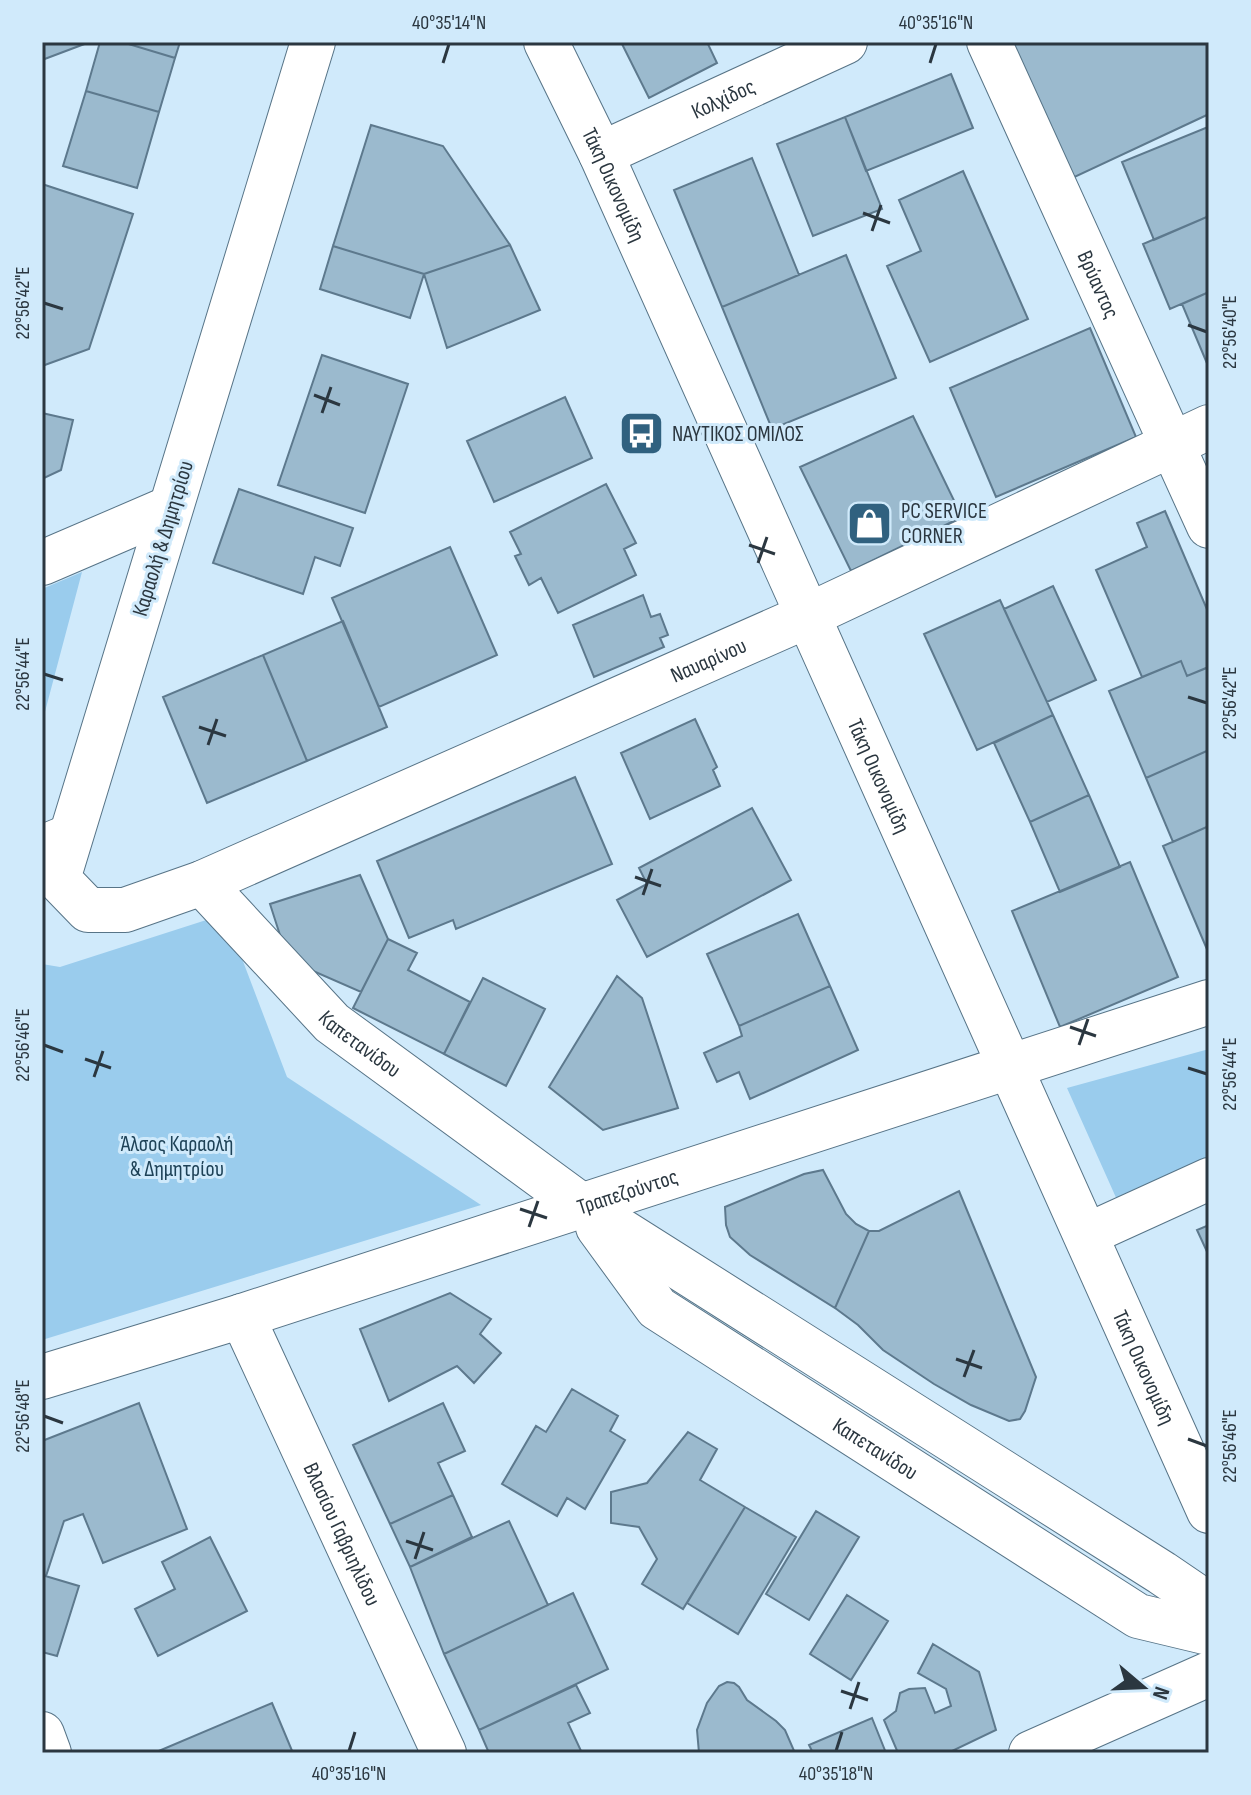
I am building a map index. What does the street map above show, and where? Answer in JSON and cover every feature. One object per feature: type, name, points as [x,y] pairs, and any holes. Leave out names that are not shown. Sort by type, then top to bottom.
[{"type":"street","name":"Καραολή & Δημητρίου","points":[[202,883],[125,910],[88,910],[58,879],[59,832],[170,508],[313,42]]},
{"type":"street","name":"Τάκη Οικονομίδη","points":[[546,42],[601,154],[1209,1511]]},
{"type":"street","name":"Κολχίδος","points":[[601,154],[845,42]]},
{"type":"street","name":"Βρύαντος","points":[[989,42],[1190,435],[1209,526]]},
{"type":"street","name":"Ναυαρίνου","points":[[202,883],[807,616],[1190,435]]},
{"type":"street","points":[[42,563],[170,508]]},
{"type":"street","name":"Καπετανίδου","points":[[202,883],[332,1023],[582,1206],[1209,1605]]},
{"type":"street","name":"Τραπεζούντος","points":[[42,1377],[242,1316],[1209,1002]]},
{"type":"street","points":[[1086,1235],[1209,1179]]},
{"type":"street","name":"Καπετανίδου","points":[[582,1206],[657,1308],[1138,1616],[1209,1633]]},
{"type":"street","name":"Βλασίου Γαβριηλίδου","points":[[242,1316],[444,1753]]},
{"type":"street","points":[[1031,1753],[1209,1674]]},
{"type":"street","points":[[42,1734],[49,1753]]},
{"type":"green space","points":[[82,572],[42,723],[42,589]]},
{"type":"green space","name":"Άλσος Καραολή & Δημητρίου","points":[[225,914],[287,1077],[481,1205],[42,1340],[42,964],[60,967]]},
{"type":"green space","points":[[1209,1049],[1209,1168],[1122,1211],[1067,1088]]},
{"type":"building","points":[[42,42],[86,42],[87,43],[42,60]]},
{"type":"building","points":[[100,42],[122,42],[175,58],[159,112],[86,91]]},
{"type":"building","points":[[122,42],[180,42],[175,58]]},
{"type":"building","points":[[621,42],[707,42],[717,63],[649,98]]},
{"type":"building","points":[[1003,42],[1206,42],[1209,49],[1209,114],[1066,181]]},
{"type":"building","points":[[951,74],[973,128],[866,171],[845,117]]},
{"type":"building","points":[[86,91],[159,112],[137,188],[63,166]]},
{"type":"building","points":[[845,117],[882,209],[813,236],[777,144]]},
{"type":"building","points":[[371,125],[443,146],[510,245],[424,274],[333,246]]},
{"type":"building","points":[[1208,127],[1209,216],[1154,240],[1122,162]]},
{"type":"building","points":[[752,158],[799,275],[722,307],[674,190]]},
{"type":"building","points":[[963,171],[1028,319],[930,362],[887,266],[921,251],[899,200]]},
{"type":"building","points":[[42,184],[133,214],[89,349],[42,366]]},
{"type":"building","points":[[1209,216],[1209,292],[1170,309],[1143,244]]},
{"type":"building","points":[[510,245],[540,310],[447,348],[424,274]]},
{"type":"building","points":[[333,246],[424,274],[410,318],[320,289]]},
{"type":"building","points":[[846,255],[896,378],[772,429],[722,307]]},
{"type":"building","points":[[1209,292],[1209,368],[1182,304]]},
{"type":"building","points":[[1090,328],[1136,437],[996,497],[950,388]]},
{"type":"building","points":[[322,355],[408,384],[365,513],[278,485]]},
{"type":"building","points":[[565,397],[592,458],[494,502],[467,441]]},
{"type":"building","points":[[42,413],[73,420],[61,470],[42,479]]},
{"type":"building","points":[[913,416],[962,517],[851,571],[800,467]]},
{"type":"building","points":[[606,484],[636,543],[624,549],[636,575],[558,613],[541,578],[529,585],[515,556],[521,554],[510,532]]},
{"type":"building","points":[[239,489],[353,528],[340,566],[315,557],[303,594],[213,563]]},
{"type":"building","points":[[1165,511],[1209,614],[1209,667],[1187,676],[1181,661],[1142,677],[1096,570],[1147,547],[1137,523]]},
{"type":"building","points":[[450,547],[497,655],[379,707],[332,598]]},
{"type":"building","points":[[1053,586],[1096,680],[1047,702],[1004,609]]},
{"type":"building","points":[[643,595],[651,617],[660,614],[668,635],[660,638],[664,647],[594,677],[573,625]]},
{"type":"building","points":[[1000,600],[1053,715],[977,750],[924,634]]},
{"type":"building","points":[[343,621],[387,727],[307,761],[263,655]]},
{"type":"building","points":[[263,655],[307,761],[207,803],[163,697]]},
{"type":"building","points":[[1181,661],[1187,676],[1208,667],[1209,670],[1209,750],[1146,778],[1109,691]]},
{"type":"building","points":[[1053,715],[1089,795],[1030,822],[994,743]]},
{"type":"building","points":[[695,719],[717,767],[713,770],[720,786],[650,819],[621,753]]},
{"type":"building","points":[[1209,750],[1209,826],[1173,842],[1146,778]]},
{"type":"building","points":[[575,777],[612,864],[456,929],[453,920],[409,938],[377,861]]},
{"type":"building","points":[[1089,795],[1120,867],[1060,892],[1030,822]]},
{"type":"building","points":[[752,808],[791,880],[647,957],[617,900],[647,884],[639,868]]},
{"type":"building","points":[[1209,826],[1209,954],[1163,846]]},
{"type":"building","points":[[1130,862],[1178,977],[1060,1027],[1012,911]]},
{"type":"building","points":[[360,875],[388,939],[361,992],[288,960],[270,904]]},
{"type":"building","points":[[798,914],[830,986],[739,1026],[707,954]]},
{"type":"building","points":[[388,939],[417,953],[408,970],[470,1002],[444,1054],[353,1008]]},
{"type":"building","points":[[617,976],[642,998],[678,1108],[603,1130],[549,1087]]},
{"type":"building","points":[[483,978],[545,1009],[506,1086],[444,1054]]},
{"type":"building","points":[[830,986],[858,1050],[750,1099],[739,1072],[717,1082],[704,1053],[742,1036],[739,1026]]},
{"type":"building","points":[[823,1170],[846,1214],[869,1231],[835,1308],[750,1255],[730,1237],[726,1225],[725,1207],[804,1174]]},
{"type":"building","points":[[959,1191],[1036,1377],[1020,1419],[1009,1421],[971,1405],[934,1384],[883,1350],[835,1308],[869,1231],[879,1231]]},
{"type":"building","points":[[1209,1225],[1209,1256],[1197,1230]]},
{"type":"building","points":[[450,1293],[491,1319],[480,1334],[501,1353],[474,1383],[457,1366],[389,1401],[360,1329]]},
{"type":"building","points":[[572,1389],[618,1416],[610,1431],[625,1440],[585,1509],[567,1498],[557,1516],[502,1484],[536,1426],[546,1432]]},
{"type":"building","points":[[139,1403],[187,1529],[103,1563],[83,1514],[64,1521],[46,1576],[42,1575],[42,1441]]},
{"type":"building","points":[[443,1403],[465,1451],[438,1463],[453,1495],[390,1524],[353,1445]]},
{"type":"building","points":[[688,1432],[717,1449],[700,1480],[745,1507],[683,1609],[642,1584],[657,1559],[639,1527],[611,1523],[611,1492],[647,1483]]},
{"type":"building","points":[[453,1495],[472,1537],[410,1567],[390,1524]]},
{"type":"building","points":[[745,1507],[796,1537],[738,1634],[687,1603]]},
{"type":"building","points":[[816,1511],[859,1537],[809,1620],[766,1594]]},
{"type":"building","points":[[509,1521],[548,1605],[444,1654],[410,1567]]},
{"type":"building","points":[[210,1537],[247,1611],[158,1656],[135,1609],[175,1589],[162,1562]]},
{"type":"building","points":[[42,1575],[79,1586],[57,1656],[42,1652]]},
{"type":"building","points":[[573,1593],[608,1669],[479,1730],[444,1654]]},
{"type":"building","points":[[847,1595],[888,1621],[851,1680],[810,1654]]},
{"type":"building","points":[[933,1644],[979,1672],[996,1730],[948,1753],[898,1753],[884,1720],[896,1711],[900,1693],[925,1688],[935,1713],[951,1706],[946,1689],[918,1673]]},
{"type":"building","points":[[727,1682],[739,1687],[747,1700],[785,1730],[795,1753],[699,1753],[697,1730],[707,1703],[719,1686]]},
{"type":"building","points":[[576,1685],[590,1713],[568,1723],[582,1753],[489,1753],[479,1730]]},
{"type":"building","points":[[272,1703],[293,1753],[154,1753]]},
{"type":"building","points":[[872,1718],[886,1753],[813,1753],[809,1745]]},
{"type":"place","name":"ΝΑΥΤΙΚΟΣ ΟΜΙΛΟΣ","points":[[641,433]]},
{"type":"place","name":"PC SERVICE CORNER","points":[[870,523]]}]
